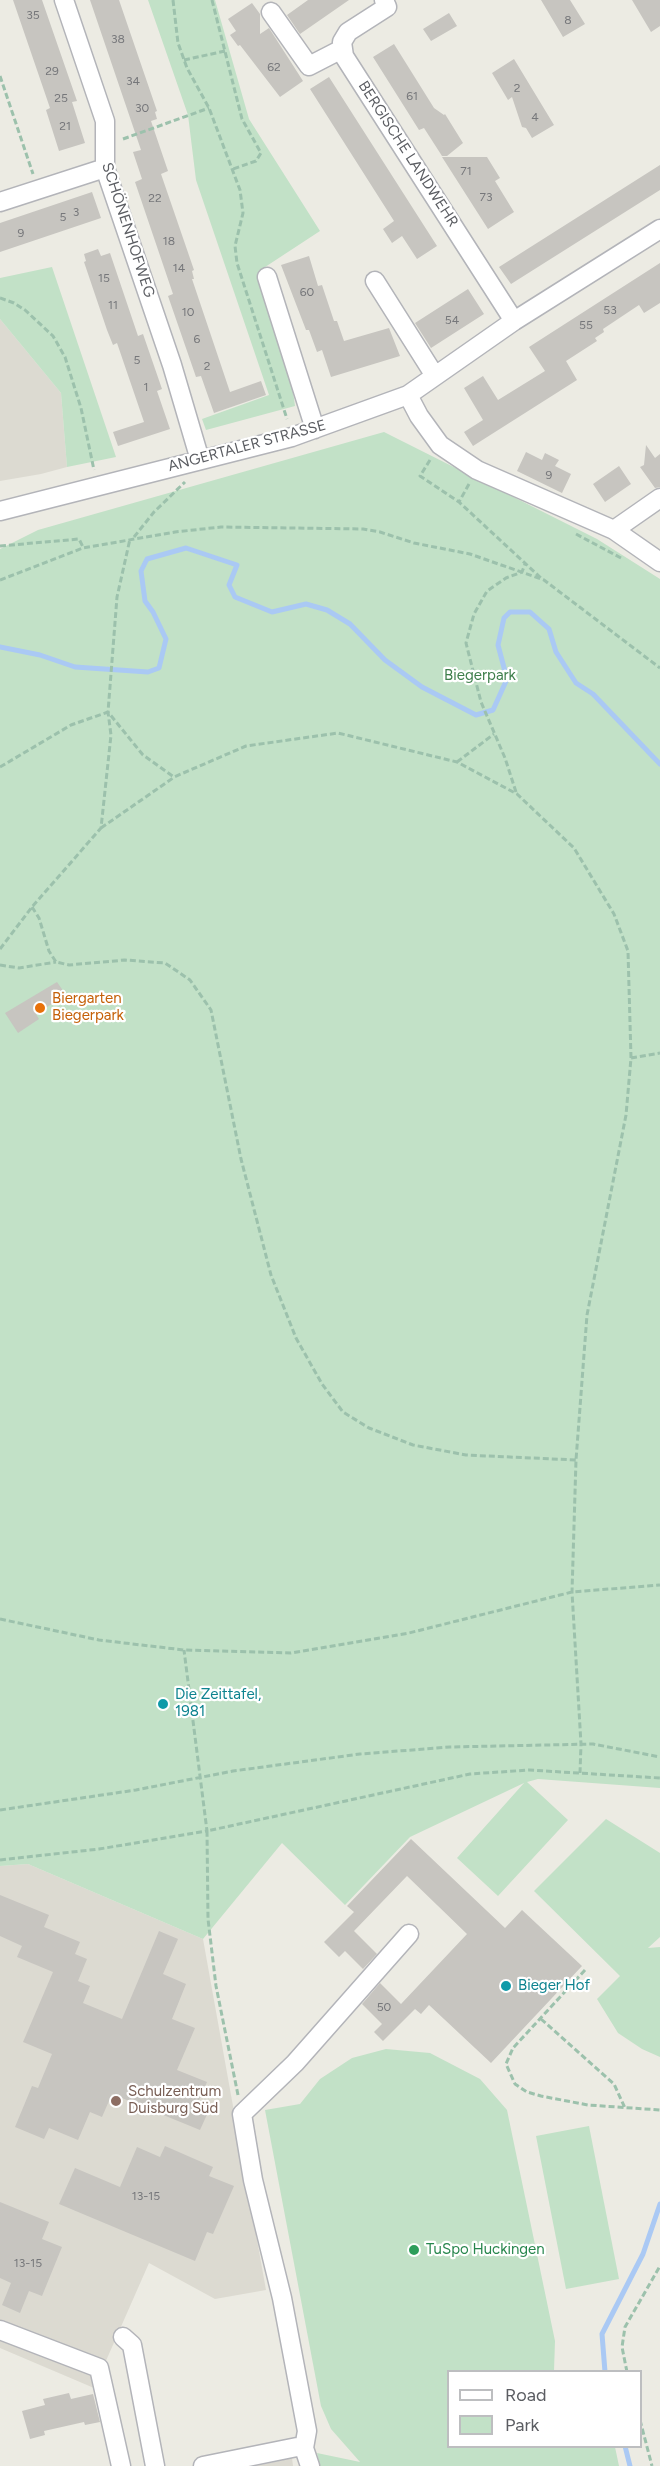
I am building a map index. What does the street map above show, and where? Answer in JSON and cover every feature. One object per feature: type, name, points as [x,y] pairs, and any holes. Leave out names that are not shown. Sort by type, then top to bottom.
[{"type":"street","name":"SCHÖNENHOFWEG","points":[[63,0],[105,121],[105,158],[200,460]]},
{"type":"street","points":[[271,12],[309,66],[342,49],[342,42],[348,32],[391,2]]},
{"type":"street","name":"BERGISCHE LANDWEHR","points":[[342,49],[514,321]]},
{"type":"street","points":[[0,202],[38,189],[105,158]]},
{"type":"street","name":"ANGERTALER STRASSE","points":[[1,510],[292,436],[408,395],[514,321],[660,229]]},
{"type":"street","points":[[267,277],[315,429]]},
{"type":"street","points":[[375,281],[435,376]]},
{"type":"street","points":[[408,395],[419,416],[440,445],[477,470],[614,530],[660,562]]},
{"type":"street","points":[[614,530],[660,498]]},
{"type":"street","points":[[310,2466],[304,2448],[307,2431],[282,2298],[253,2180],[242,2114],[295,2064],[409,1934]]},
{"type":"street","points":[[0,2330],[99,2368],[121,2466]]},
{"type":"street","points":[[123,2337],[132,2345],[155,2466]]},
{"type":"street","points":[[203,2466],[297,2447],[304,2448]]},
{"type":"path","points":[[173,0],[178,43],[184,60],[209,108],[240,190],[243,213],[235,246],[237,264],[292,436]]},
{"type":"path","points":[[212,0],[242,119],[261,153],[256,161],[233,169]]},
{"type":"path","points":[[184,60],[225,51]]},
{"type":"path","points":[[0,76],[38,189]]},
{"type":"path","points":[[105,158],[128,136],[209,108]]},
{"type":"path","points":[[0,298],[25,310],[53,336],[65,357],[81,408],[97,486]]},
{"type":"path","points":[[440,445],[420,476],[459,502],[542,580],[660,668]]},
{"type":"path","points":[[101,828],[111,735],[108,712],[117,597],[132,538],[154,512],[186,481],[200,460]]},
{"type":"path","points":[[459,502],[477,470]]},
{"type":"path","points":[[0,580],[83,548],[132,538],[220,527],[363,529],[414,543],[470,554],[542,580]]},
{"type":"path","points":[[0,546],[79,539],[83,548]]},
{"type":"path","points":[[517,794],[505,758],[481,702],[466,643],[474,614],[487,591],[506,578],[522,572],[525,564]]},
{"type":"path","points":[[0,767],[71,725],[108,712]]},
{"type":"path","points":[[108,712],[142,755],[174,777]]},
{"type":"path","points":[[0,950],[32,907],[101,828],[174,777],[246,746],[338,733],[457,762],[517,794],[574,848],[614,914],[628,951],[631,1058],[626,1115],[587,1315],[576,1460],[572,1592],[581,1744],[580,1773]]},
{"type":"path","points":[[457,762],[494,734]]},
{"type":"path","points":[[32,907],[39,918],[49,951],[56,962]]},
{"type":"path","points":[[0,964],[19,968],[56,962],[69,965],[125,960],[165,963],[190,980],[211,1010],[241,1159],[271,1275],[296,1338],[322,1384],[343,1412],[369,1428],[413,1445],[466,1455],[576,1460]]},
{"type":"path","points":[[631,1058],[660,1053]]},
{"type":"path","points":[[0,1619],[99,1640],[184,1650],[291,1653],[409,1633],[572,1592],[660,1585]]},
{"type":"path","points":[[184,1650],[207,1831],[208,1919],[216,1986],[242,2114]]},
{"type":"path","points":[[0,1810],[199,1779],[233,1771],[360,1754],[450,1747],[593,1744],[660,1757]]},
{"type":"path","points":[[0,1860],[99,1849],[207,1831],[470,1774],[528,1770],[660,1778]]},
{"type":"path","points":[[585,1970],[513,2048],[506,2064],[514,2084],[527,2092],[541,2096],[588,2105],[660,2110]]},
{"type":"path","points":[[540,2018],[614,2084],[625,2108]]},
{"type":"path","points":[[627,2370],[622,2347],[625,2327],[660,2266]]},
{"type":"path","points":[[642,2428],[652,2466]]},
{"type":"shaded area","points":[[0,319],[61,393],[67,467],[0,481]]},
{"type":"shaded area","name":"Schulzentrum Duisburg Süd","points":[[28,1864],[203,1939],[266,2290],[215,2299],[149,2263],[94,2388],[0,2348],[0,1866]]},
{"type":"shaded area","points":[[292,2458],[293,2466],[256,2466]]},
{"type":"green space","points":[[148,0],[215,0],[249,119],[320,231],[259,271],[288,354],[295,406],[206,430],[202,419],[269,395],[196,180],[188,115]]},
{"type":"green space","points":[[52,267],[116,457],[67,467],[61,393],[0,319],[0,278]]},
{"type":"green space","name":"Biegerpark","points":[[384,432],[597,539],[660,579],[660,1788],[538,1779],[527,1782],[568,1820],[498,1896],[457,1858],[524,1783],[410,1837],[345,1905],[282,1843],[203,1939],[28,1864],[0,1866],[0,549],[38,530]]},
{"type":"green space","points":[[606,1819],[660,1853],[660,1937],[648,1948],[660,1947],[660,2057],[642,2049],[618,2033],[597,1999],[620,1976],[534,1891]]},
{"type":"green space","name":"TuSpo Huckingen","points":[[386,2049],[430,2053],[480,2079],[507,2110],[555,2341],[554,2370],[447,2370],[447,2448],[615,2448],[619,2466],[320,2466],[317,2453],[360,2462],[331,2429],[321,2406],[265,2110],[300,2104],[320,2079],[352,2058]]},
{"type":"green space","points":[[589,2126],[619,2279],[566,2289],[536,2136]]},
{"type":"building","points":[[13,0],[42,0],[77,101],[72,102],[85,143],[59,151],[46,110],[50,108]]},
{"type":"building","points":[[90,0],[119,0],[157,111],[155,112],[157,119],[151,121],[168,171],[161,174],[194,270],[192,271],[194,279],[192,279],[230,392],[261,381],[266,395],[214,413],[201,376],[196,377],[168,296],[173,294],[135,182],[142,179],[133,152],[141,150]]},
{"type":"building","points":[[308,0],[349,0],[300,34],[287,15]]},
{"type":"building","points":[[541,0],[570,0],[585,24],[563,37]]},
{"type":"building","points":[[632,0],[660,0],[660,26],[651,32]]},
{"type":"building","points":[[252,3],[260,14],[260,34],[269,28],[303,81],[280,97],[230,35],[236,31],[228,19]]},
{"type":"building","points":[[449,13],[457,26],[431,41],[423,29]]},
{"type":"building","points":[[394,44],[434,108],[445,114],[463,143],[447,156],[442,156],[424,128],[419,130],[373,57]]},
{"type":"building","points":[[514,59],[554,125],[532,138],[526,128],[522,127],[512,97],[508,100],[492,73]]},
{"type":"building","points":[[329,77],[437,246],[417,259],[402,236],[392,243],[383,229],[394,221],[310,89]]},
{"type":"building","points":[[442,157],[487,157],[500,178],[495,181],[514,212],[488,229]]},
{"type":"building","points":[[660,165],[660,190],[511,284],[499,267]]},
{"type":"building","points":[[92,192],[101,218],[0,252],[0,223]]},
{"type":"building","points":[[98,249],[101,256],[110,253],[138,336],[143,334],[162,389],[157,391],[170,429],[118,446],[113,432],[144,422],[117,343],[113,345],[84,262],[86,261],[84,254]]},
{"type":"building","points":[[309,256],[318,286],[322,285],[334,321],[337,321],[344,341],[389,328],[400,356],[331,377],[322,350],[317,352],[309,330],[306,330],[281,265]]},
{"type":"building","points":[[660,263],[660,303],[644,313],[639,305],[603,329],[604,332],[595,338],[597,341],[566,361],[577,380],[473,446],[464,432],[483,420],[464,388],[483,376],[498,400],[545,371],[529,347]]},
{"type":"building","points":[[468,289],[484,314],[431,348],[415,323]]},
{"type":"building","points":[[646,445],[655,458],[660,454],[660,487],[655,488],[640,467],[644,465]]},
{"type":"building","points":[[526,452],[542,460],[545,453],[559,460],[555,466],[571,474],[562,493],[517,471]]},
{"type":"building","points":[[619,466],[631,484],[605,502],[593,484]]},
{"type":"building","points":[[57,982],[66,995],[36,1014],[39,1019],[18,1033],[5,1013]]},
{"type":"building","points":[[411,1839],[505,1928],[522,1910],[582,1966],[491,2063],[429,2005],[421,2014],[415,2009],[383,2041],[374,2032],[382,2024],[362,2004],[380,1983],[401,2004],[467,1934],[407,1876],[354,1931],[377,1954],[363,1969],[345,1951],[339,1957],[324,1942],[354,1912],[347,1906]]},
{"type":"building","points":[[0,1895],[49,1915],[44,1927],[80,1942],[75,1954],[87,1959],[78,1981],[90,1986],[83,2003],[122,2019],[159,1931],[178,1939],[163,1974],[186,1984],[172,2019],[195,2028],[177,2070],[207,2082],[197,2105],[209,2110],[200,2130],[112,2094],[102,2117],[90,2112],[78,2140],[49,2128],[44,2139],[15,2127],[32,2086],[38,2088],[52,2054],[23,2042],[53,1972],[17,1957],[22,1946],[0,1936]]},
{"type":"building","points":[[165,2146],[213,2167],[209,2176],[234,2186],[213,2234],[207,2232],[195,2261],[59,2204],[75,2168],[120,2187],[137,2147],[160,2157]]},
{"type":"building","points":[[0,2202],[49,2222],[42,2239],[62,2247],[42,2296],[29,2291],[20,2313],[2,2305],[11,2283],[0,2278]]},
{"type":"building","points":[[69,2393],[71,2399],[93,2394],[100,2422],[85,2425],[84,2422],[44,2431],[45,2435],[30,2439],[22,2411],[45,2405],[43,2399]]},
{"type":"waterway","points":[[0,647],[40,655],[75,667],[148,672],[159,668],[166,639],[145,601],[141,571],[147,559],[186,548],[237,565],[229,585],[235,597],[272,612],[306,604],[327,610],[350,624],[385,660],[422,687],[476,715],[493,710],[507,679],[498,645],[504,618],[510,612],[530,612],[549,629],[556,652],[576,683],[593,694],[660,764]]},
{"type":"waterway","points":[[605,2370],[602,2334],[643,2254],[660,2204]]},
{"type":"waterway","points":[[626,2448],[630,2466]]},
{"type":"place","name":"Biergarten Biegerpark","points":[[40,1008]]},
{"type":"place","name":"Die Zeittafel, 1981","points":[[163,1704]]},
{"type":"place","name":"Bieger Hof","points":[[506,1986]]},
{"type":"place","name":"Schulzentrum Duisburg Süd","points":[[116,2101]]},
{"type":"place","name":"TuSpo Huckingen","points":[[414,2250]]}]
